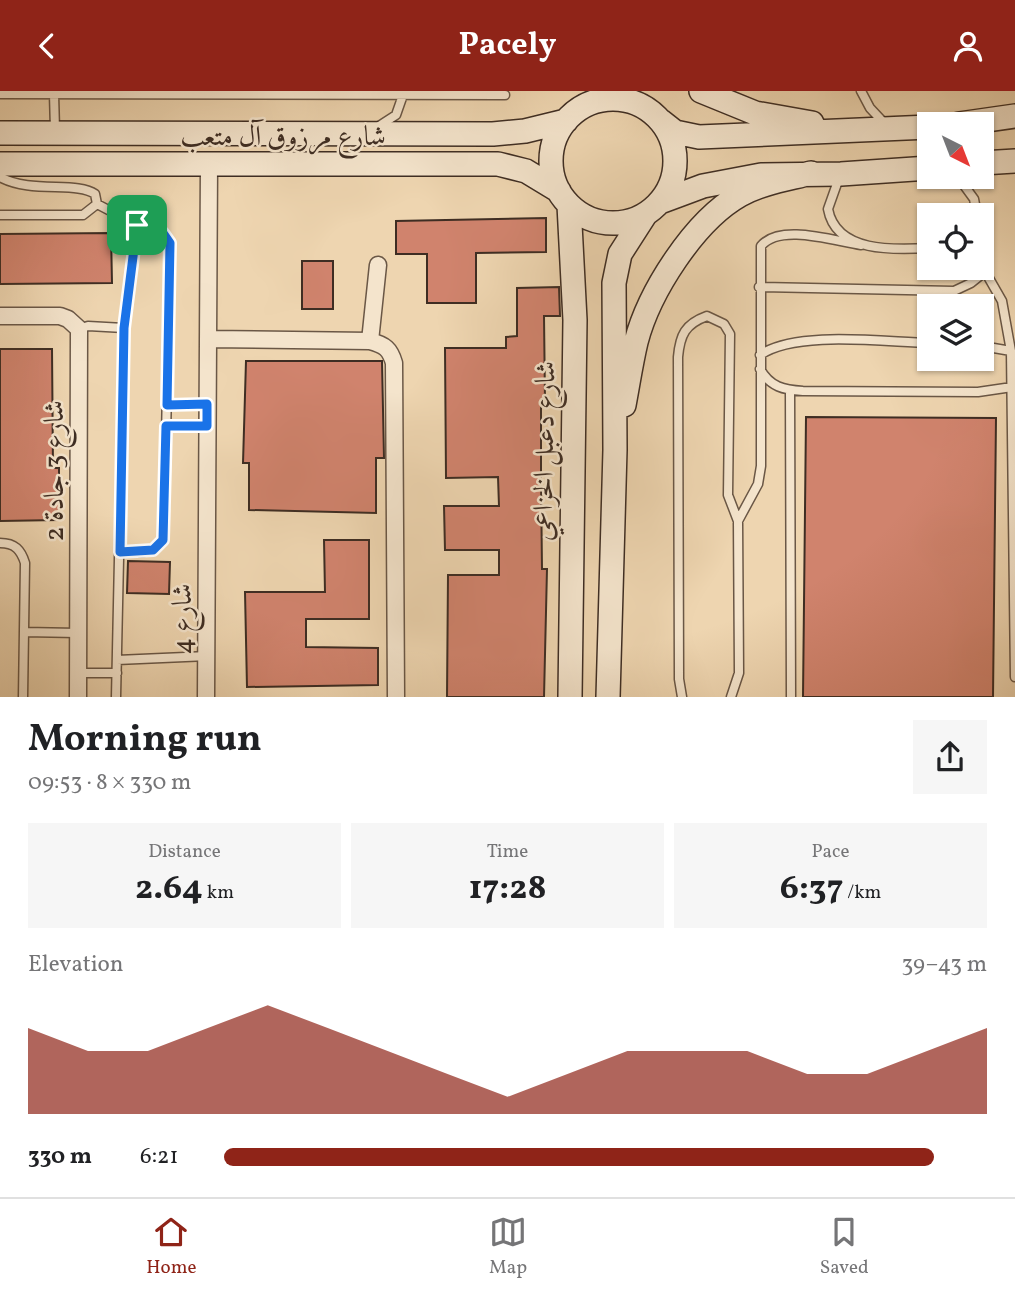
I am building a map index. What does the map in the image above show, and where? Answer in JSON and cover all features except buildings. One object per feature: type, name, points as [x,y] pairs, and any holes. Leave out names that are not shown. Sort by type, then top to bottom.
[{"type":"main road","points":[[608,697],[615,450],[615,269],[620,254],[670,187],[675,170],[675,152],[654,115],[635,91]]},
{"type":"main road","points":[[701,91],[755,113],[802,122],[892,131]]},
{"type":"main road","points":[[917,128],[699,137],[675,132],[636,104],[615,100],[577,107],[558,134],[551,162],[564,198],[582,215],[606,223],[630,221],[653,208],[726,180],[761,174],[841,174],[917,169]]},
{"type":"main road","name":"شارع مرزوق آل متعب","points":[[0,133],[510,133],[577,107]]},
{"type":"main road","points":[[994,119],[1015,116]]},
{"type":"main road","points":[[994,162],[1015,161]]},
{"type":"main road","name":"شارع مرزوق آل متعب","points":[[0,164],[498,164],[526,171],[564,198]]},
{"type":"main road","points":[[615,450],[636,340],[664,280],[683,251],[721,207],[742,194],[811,173]]},
{"type":"main road","name":"شارع دعبل الخزاعي","points":[[564,198],[575,320],[570,697]]},
{"type":"main road","points":[[573,491],[580,504],[589,510],[614,499]]},
{"type":"main road","points":[[572,543],[582,532],[589,531],[611,544]]},
{"type":"street","name":"شارع 4","points":[[206,697],[209,164]]},
{"type":"street","points":[[370,341],[379,265]]},
{"type":"street","points":[[0,316],[60,316],[79,329]]},
{"type":"street","name":"شارع 3 جادة 2","points":[[78,697],[79,329]]},
{"type":"street","points":[[208,339],[370,341],[383,344],[390,351],[394,363],[396,697]]},
{"type":"lane","points":[[861,91],[870,108],[892,131]]},
{"type":"lane","points":[[0,95],[505,95]]},
{"type":"lane","points":[[54,95],[55,133]]},
{"type":"lane","points":[[361,134],[396,115],[403,95]]},
{"type":"lane","points":[[841,174],[830,198],[830,221],[836,230],[861,245]]},
{"type":"lane","points":[[0,177],[32,188],[84,189],[95,194],[97,204]]},
{"type":"lane","points":[[0,215],[83,215],[97,204]]},
{"type":"lane","points":[[97,204],[137,225],[163,233],[170,243],[163,540],[153,550],[120,552]]},
{"type":"lane","points":[[116,697],[124,328],[137,225]]},
{"type":"lane","points":[[738,521],[758,484],[761,466],[760,252],[771,236],[786,232],[861,245],[917,247]]},
{"type":"lane","points":[[759,287],[954,291],[974,280]]},
{"type":"lane","points":[[990,280],[1002,301],[1011,351],[1015,677]]},
{"type":"lane","points":[[682,697],[679,679],[678,357],[680,338],[687,328],[707,316],[724,324],[730,334],[728,495],[738,521],[738,673],[731,697]]},
{"type":"lane","points":[[79,329],[88,326],[124,328]]},
{"type":"lane","points":[[760,355],[775,345],[797,341],[917,343]]},
{"type":"lane","points":[[994,348],[1011,351]]},
{"type":"lane","points":[[760,369],[770,383],[790,390],[978,393],[1012,387]]},
{"type":"lane","points":[[790,390],[790,697]]},
{"type":"lane","points":[[167,405],[207,404]]},
{"type":"lane","points":[[166,426],[207,426]]},
{"type":"lane","points":[[0,543],[15,546],[25,563],[23,697]]},
{"type":"lane","points":[[24,632],[78,633]]},
{"type":"lane","points":[[117,660],[208,656]]},
{"type":"lane","points":[[78,673],[117,673]]},
{"type":"route","points":[[137,225],[163,233],[170,243],[167,405],[207,404],[207,426],[166,426],[163,540],[159,546],[146,552],[120,552],[124,328],[137,225]]}]
